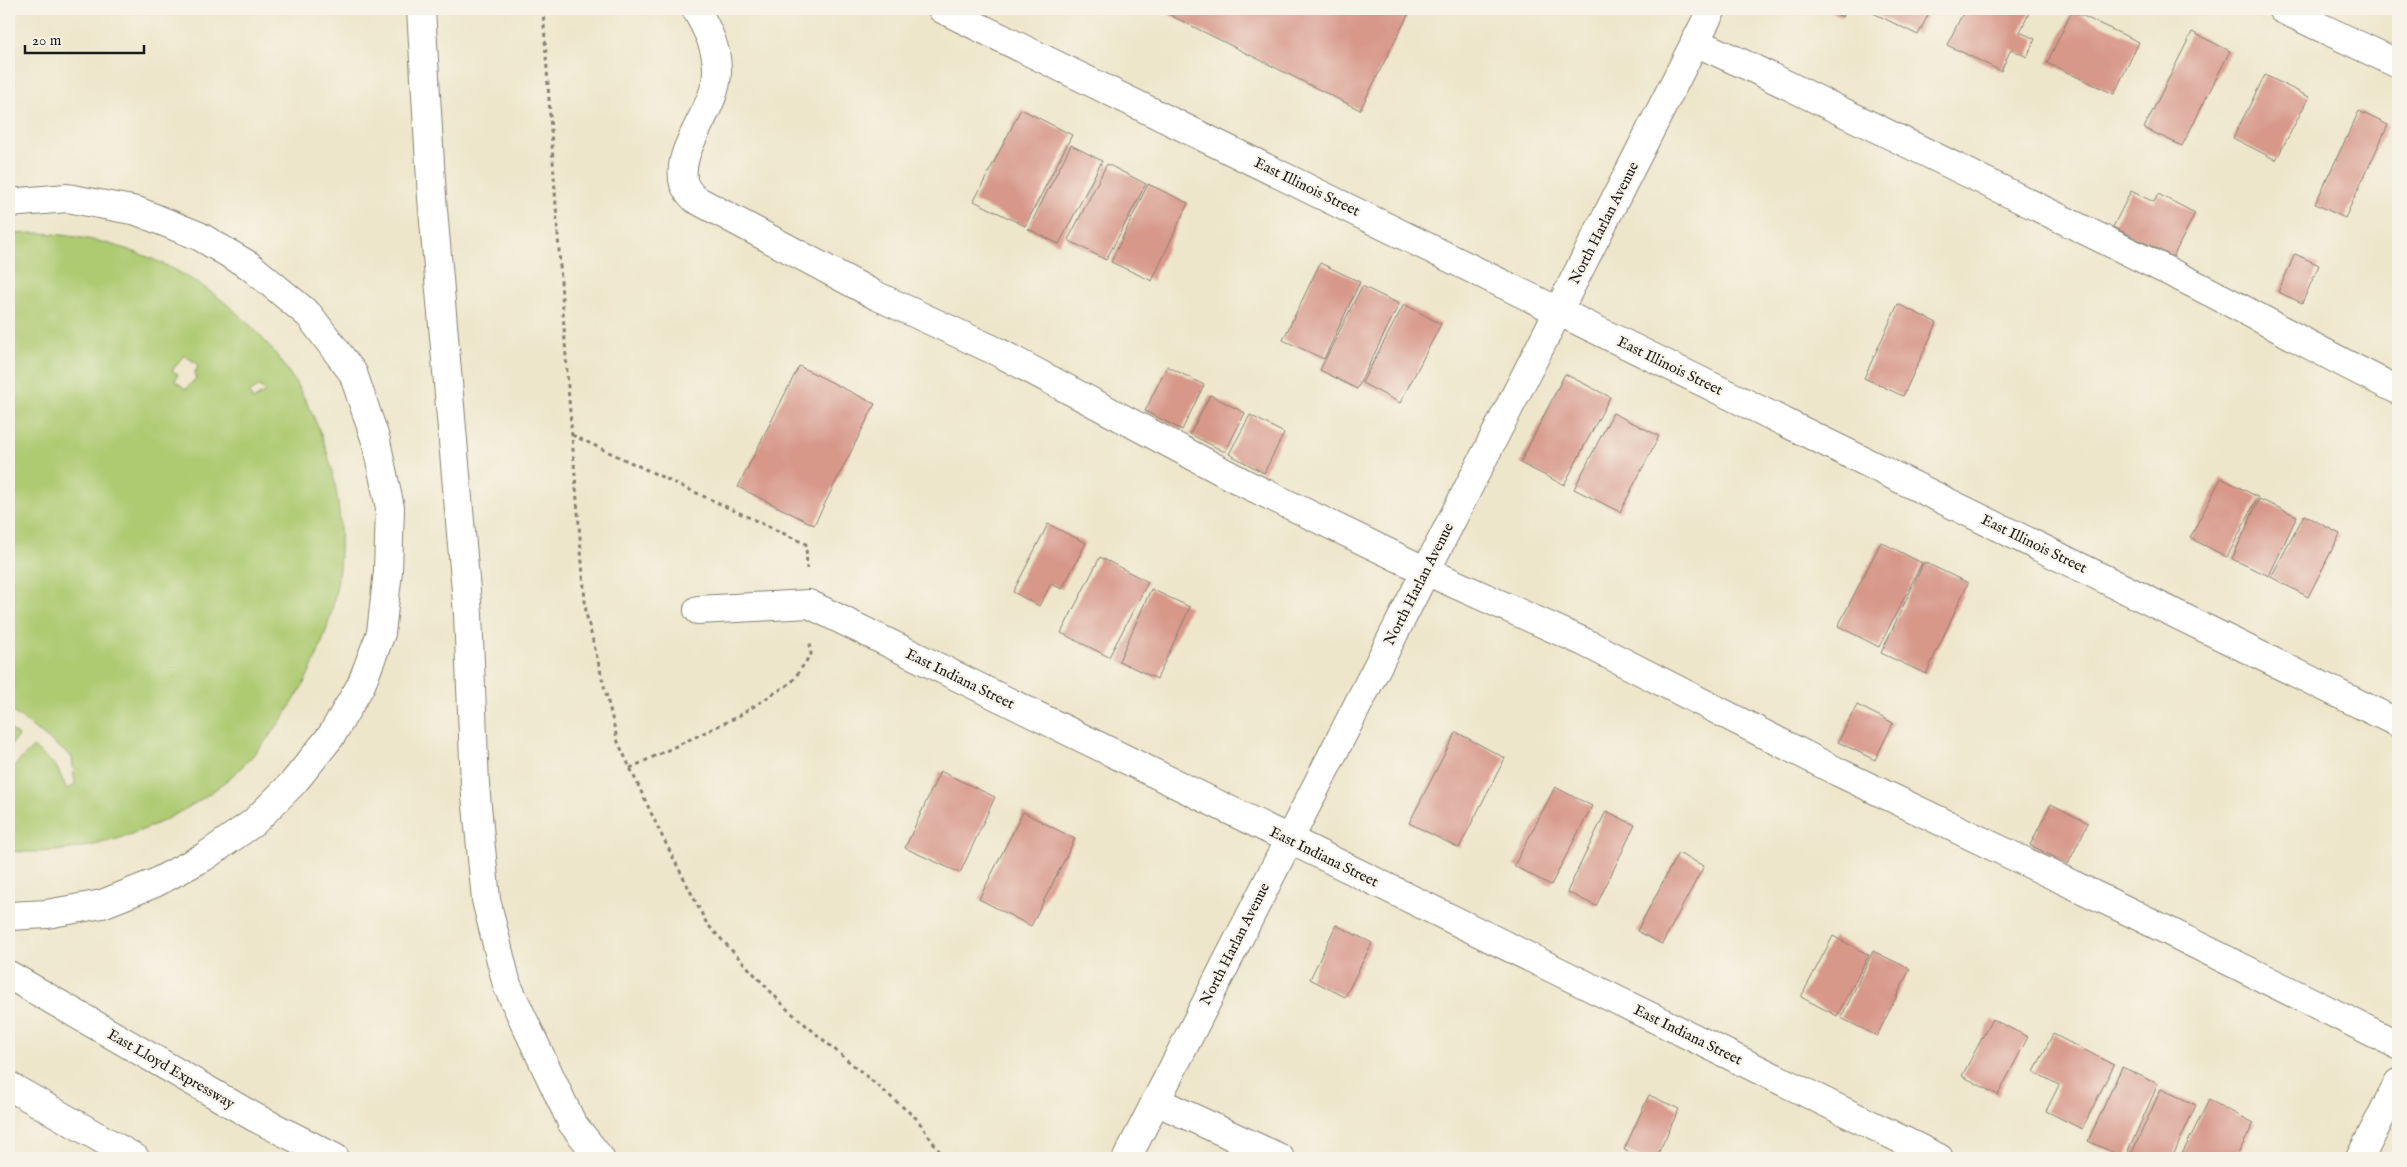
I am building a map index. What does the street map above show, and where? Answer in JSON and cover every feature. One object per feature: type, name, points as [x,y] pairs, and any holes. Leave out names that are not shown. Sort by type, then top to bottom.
[{"type":"main road","points":[[421,9],[432,198],[468,614],[475,785],[486,900],[507,985],[572,1123],[600,1158]]},
{"type":"main road","points":[[696,9],[713,39],[717,71],[712,101],[686,154],[682,170],[684,186],[695,200],[875,295],[998,352],[1244,482],[1426,571],[1584,642],[1838,772],[2132,913],[2398,1045]]},
{"type":"main road","name":"East Illinois Street","points":[[942,9],[2398,723]]},
{"type":"main road","name":"North Harlan Avenue","points":[[1127,1158],[1712,9]]},
{"type":"main road","points":[[2282,9],[2398,64]]},
{"type":"main road","points":[[1695,42],[1757,70],[2181,277],[2254,314],[2334,359],[2398,390]]},
{"type":"main road","points":[[9,203],[67,198],[137,211],[199,236],[250,266],[309,316],[353,373],[376,441],[390,508],[388,571],[380,633],[361,685],[332,736],[294,782],[253,823],[204,857],[155,883],[102,904],[47,914],[9,916]]},
{"type":"main road","name":"East Indiana Street","points":[[698,610],[809,604],[1939,1158]]},
{"type":"main road","name":"East Lloyd Expressway","points":[[9,976],[254,1117],[335,1158]]},
{"type":"main road","points":[[2360,1158],[2398,1083]]},
{"type":"main road","points":[[9,1086],[135,1158]]},
{"type":"main road","points":[[1156,1100],[1280,1158]]},
{"type":"path","points":[[543,9],[586,613],[618,742],[707,924],[788,1010],[917,1119],[944,1158]]},
{"type":"path","points":[[572,435],[806,544],[809,604]]},
{"type":"path","points":[[630,768],[737,717],[792,682],[811,654]]},
{"type":"green space","points":[[38,233],[122,248],[195,281],[256,331],[302,393],[330,464],[340,541],[329,620],[295,699],[284,717],[259,749],[231,777],[215,789],[180,812],[160,822],[140,831],[97,844],[53,851],[9,851],[9,771],[33,747],[56,766],[67,789],[75,785],[72,757],[9,709],[9,234]],"holes":[[[184,355],[197,364],[198,367],[195,372],[196,378],[186,389],[175,381],[178,374],[172,371]],[[260,386],[265,392],[253,400],[249,393]]]},
{"type":"green space","points":[[9,728],[18,736],[9,748]]},
{"type":"building","points":[[1158,9],[1411,9],[1360,110]]},
{"type":"building","points":[[1827,9],[1846,9],[1842,17]]},
{"type":"building","points":[[1865,9],[1931,9],[1918,35]]},
{"type":"building","points":[[1965,9],[2031,9],[2020,32],[2035,39],[2027,57],[2011,49],[2001,71],[1947,45]]},
{"type":"building","points":[[2072,11],[2139,42],[2114,94],[2047,63]]},
{"type":"building","points":[[2192,32],[2230,51],[2182,146],[2144,128]]},
{"type":"building","points":[[2265,75],[2309,97],[2276,160],[2233,138]]},
{"type":"building","points":[[1021,109],[1072,135],[1025,226],[974,201]]},
{"type":"building","points":[[2359,111],[2388,125],[2345,218],[2315,204]]},
{"type":"building","points":[[1071,145],[1102,161],[1059,244],[1028,229]]},
{"type":"building","points":[[1107,164],[1146,184],[1106,260],[1068,240]]},
{"type":"building","points":[[1148,184],[1188,203],[1152,281],[1111,262]]},
{"type":"building","points":[[2131,191],[2154,202],[2158,194],[2195,213],[2173,257],[2113,227]]},
{"type":"building","points":[[2295,254],[2319,265],[2302,303],[2278,292]]},
{"type":"building","points":[[1320,263],[1360,282],[1324,359],[1283,340]]},
{"type":"building","points":[[1362,286],[1399,304],[1357,389],[1320,370]]},
{"type":"building","points":[[1404,304],[1441,324],[1400,403],[1362,383]]},
{"type":"building","points":[[1898,304],[1937,323],[1903,396],[1864,378]]},
{"type":"building","points":[[799,366],[875,404],[814,525],[738,487]]},
{"type":"building","points":[[1167,366],[1204,385],[1182,430],[1145,411]]},
{"type":"building","points":[[1565,374],[1610,397],[1564,485],[1520,463]]},
{"type":"building","points":[[1210,395],[1245,413],[1225,452],[1190,434]]},
{"type":"building","points":[[1613,413],[1659,436],[1620,512],[1574,489]]},
{"type":"building","points":[[1250,415],[1284,433],[1264,473],[1229,454]]},
{"type":"building","points":[[2221,478],[2258,497],[2227,557],[2190,538]]},
{"type":"building","points":[[2259,499],[2297,516],[2269,576],[2232,559]]},
{"type":"building","points":[[2304,515],[2340,534],[2308,597],[2271,577]]},
{"type":"building","points":[[1048,524],[1086,543],[1062,589],[1051,584],[1039,606],[1013,592]]},
{"type":"building","points":[[1881,542],[1922,563],[1879,647],[1838,626]]},
{"type":"building","points":[[1100,557],[1148,582],[1109,657],[1061,633]]},
{"type":"building","points":[[1924,562],[1968,583],[1926,674],[1881,653]]},
{"type":"building","points":[[1151,589],[1190,607],[1157,679],[1119,661]]},
{"type":"building","points":[[1857,705],[1893,723],[1875,760],[1838,742]]},
{"type":"building","points":[[1456,732],[1505,758],[1459,848],[1409,823]]},
{"type":"building","points":[[940,771],[995,797],[960,873],[905,848]]},
{"type":"building","points":[[1555,787],[1592,806],[1551,885],[1514,866]]},
{"type":"building","points":[[2051,804],[2088,823],[2068,864],[2030,845]]},
{"type":"building","points":[[1606,811],[1635,825],[1596,906],[1567,892]]},
{"type":"building","points":[[1023,812],[1075,839],[1031,926],[979,899]]},
{"type":"building","points":[[1678,853],[1704,866],[1662,944],[1637,931]]},
{"type":"building","points":[[1336,925],[1372,943],[1345,997],[1310,979]]},
{"type":"building","points":[[1833,936],[1869,955],[1837,1016],[1801,997]]},
{"type":"building","points":[[1873,951],[1910,969],[1877,1036],[1841,1018]]},
{"type":"building","points":[[1992,1019],[2028,1037],[1998,1095],[1962,1076]]},
{"type":"building","points":[[2053,1034],[2114,1065],[2082,1129],[2046,1111],[2059,1085],[2034,1072]]},
{"type":"building","points":[[2122,1067],[2158,1084],[2125,1158],[2088,1141]]},
{"type":"building","points":[[2161,1089],[2196,1105],[2172,1158],[2138,1158],[2131,1155]]},
{"type":"building","points":[[1649,1095],[1679,1109],[1656,1158],[1642,1158],[1624,1150]]},
{"type":"building","points":[[2209,1100],[2254,1123],[2236,1158],[2180,1158]]},
{"type":"building","points":[[1772,1153],[1783,1158],[1770,1158]]}]
